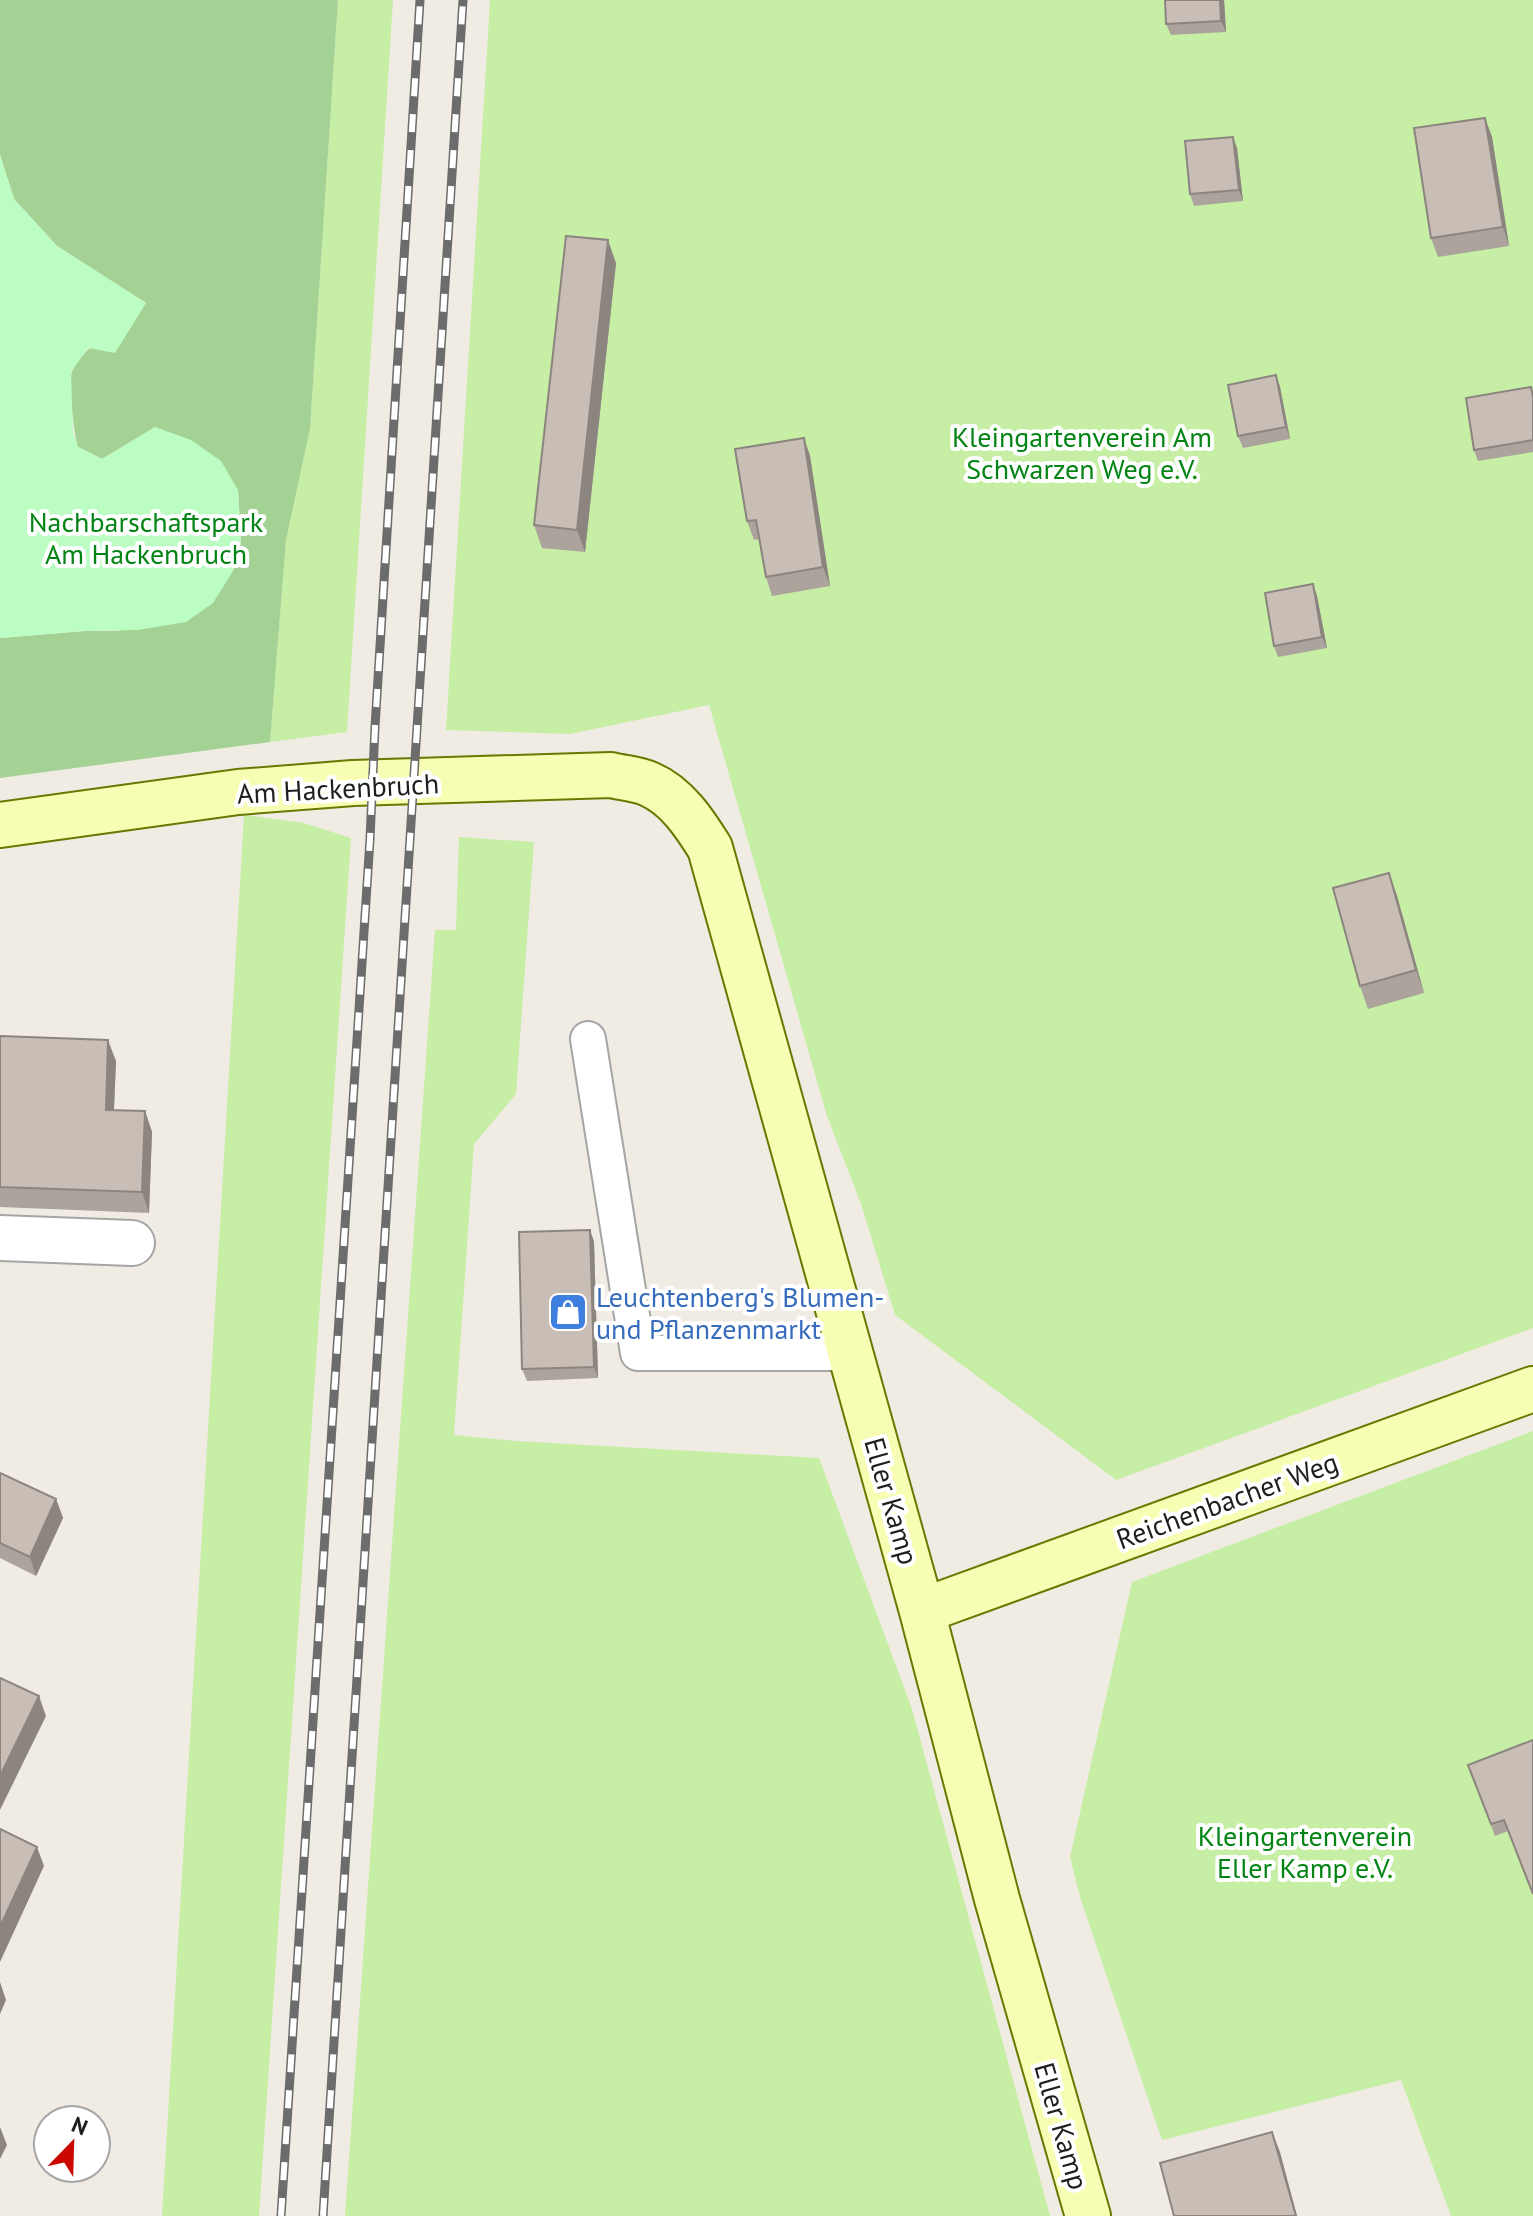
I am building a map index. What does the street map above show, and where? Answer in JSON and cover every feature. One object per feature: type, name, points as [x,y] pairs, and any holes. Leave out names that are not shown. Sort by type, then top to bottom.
[{"type":"street","name":"Am Hackenbruch","points":[[0,825],[238,792],[353,783],[611,775],[649,784],[672,799]]},
{"type":"street","name":"Eller Kamp","points":[[672,799],[692,820],[710,848],[922,1611],[997,1899],[1088,2216]]},
{"type":"street","points":[[0,1238],[132,1243]]},
{"type":"street","name":"Reichenbacher Weg","points":[[922,1611],[1533,1389]]},
{"type":"lane","points":[[588,1039],[638,1353],[850,1353]]},
{"type":"green space","points":[[0,0],[338,0],[310,429],[286,540],[270,742],[0,778],[0,638],[118,631],[233,571],[241,542],[238,490],[155,427],[102,459],[78,447],[72,409],[72,372],[93,345],[146,303],[57,246],[14,199],[0,155]]},
{"type":"green space","points":[[338,0],[393,0],[347,732],[270,742],[286,540],[310,429]]},
{"type":"green space","name":"Kleingartenverein Am Schwarzen Weg e.V.","points":[[490,0],[1533,0],[1533,1328],[1116,1480],[895,1315],[861,1204],[827,1116],[709,705],[570,734],[446,730]]},
{"type":"green space","name":"Nachbarschaftspark Am Hackenbruch","points":[[0,155],[14,199],[57,246],[146,303],[115,353],[88,348],[71,372],[73,432],[78,447],[102,459],[155,427],[191,440],[221,461],[238,490],[241,542],[233,571],[213,603],[186,622],[138,630],[0,638]]},
{"type":"green space","points":[[244,815],[304,823],[351,838],[259,2216],[162,2216]]},
{"type":"green space","points":[[459,837],[534,842],[516,1094],[474,1144],[454,1435],[819,1458],[912,1709],[1050,2216],[345,2216],[435,930],[456,930]]},
{"type":"green space","name":"Kleingartenverein Eller Kamp e.V.","points":[[1533,1431],[1533,2216],[1451,2216],[1401,2080],[1162,2140],[1080,1897],[1070,1857],[1132,1582]]},
{"type":"building","points":[[1165,0],[1220,0],[1221,21],[1166,24]]},
{"type":"building","points":[[1485,118],[1503,227],[1431,238],[1414,128]]},
{"type":"building","points":[[1233,137],[1239,190],[1190,194],[1185,141]]},
{"type":"building","points":[[566,236],[608,240],[577,530],[534,525]]},
{"type":"building","points":[[1276,375],[1286,427],[1238,436],[1228,385]]},
{"type":"building","points":[[1531,387],[1533,440],[1474,450],[1466,398]]},
{"type":"building","points":[[804,438],[823,567],[766,577],[756,520],[747,521],[735,449]]},
{"type":"building","points":[[1313,584],[1322,637],[1274,646],[1265,593]]},
{"type":"building","points":[[1389,873],[1416,970],[1360,986],[1333,888]]},
{"type":"building","points":[[0,1036],[108,1040],[106,1110],[145,1111],[142,1192],[0,1187]]},
{"type":"building","points":[[590,1230],[594,1367],[522,1369],[519,1232]]},
{"type":"building","points":[[0,1473],[56,1499],[30,1557],[0,1543]]},
{"type":"building","points":[[0,1678],[39,1696],[0,1776]]},
{"type":"building","points":[[1533,1740],[1533,1894],[1504,1820],[1491,1824],[1468,1765]]},
{"type":"building","points":[[0,1829],[37,1847],[0,1927]]},
{"type":"building","points":[[1272,2132],[1296,2216],[1174,2216],[1160,2163]]},
{"type":"railway","points":[[281,2216],[370,839],[420,0]]},
{"type":"railway","points":[[323,2216],[463,0]]},
{"type":"place","name":"Leuchtenberg's Blumen- und Pflanzenmarkt","points":[[568,1312]]}]
